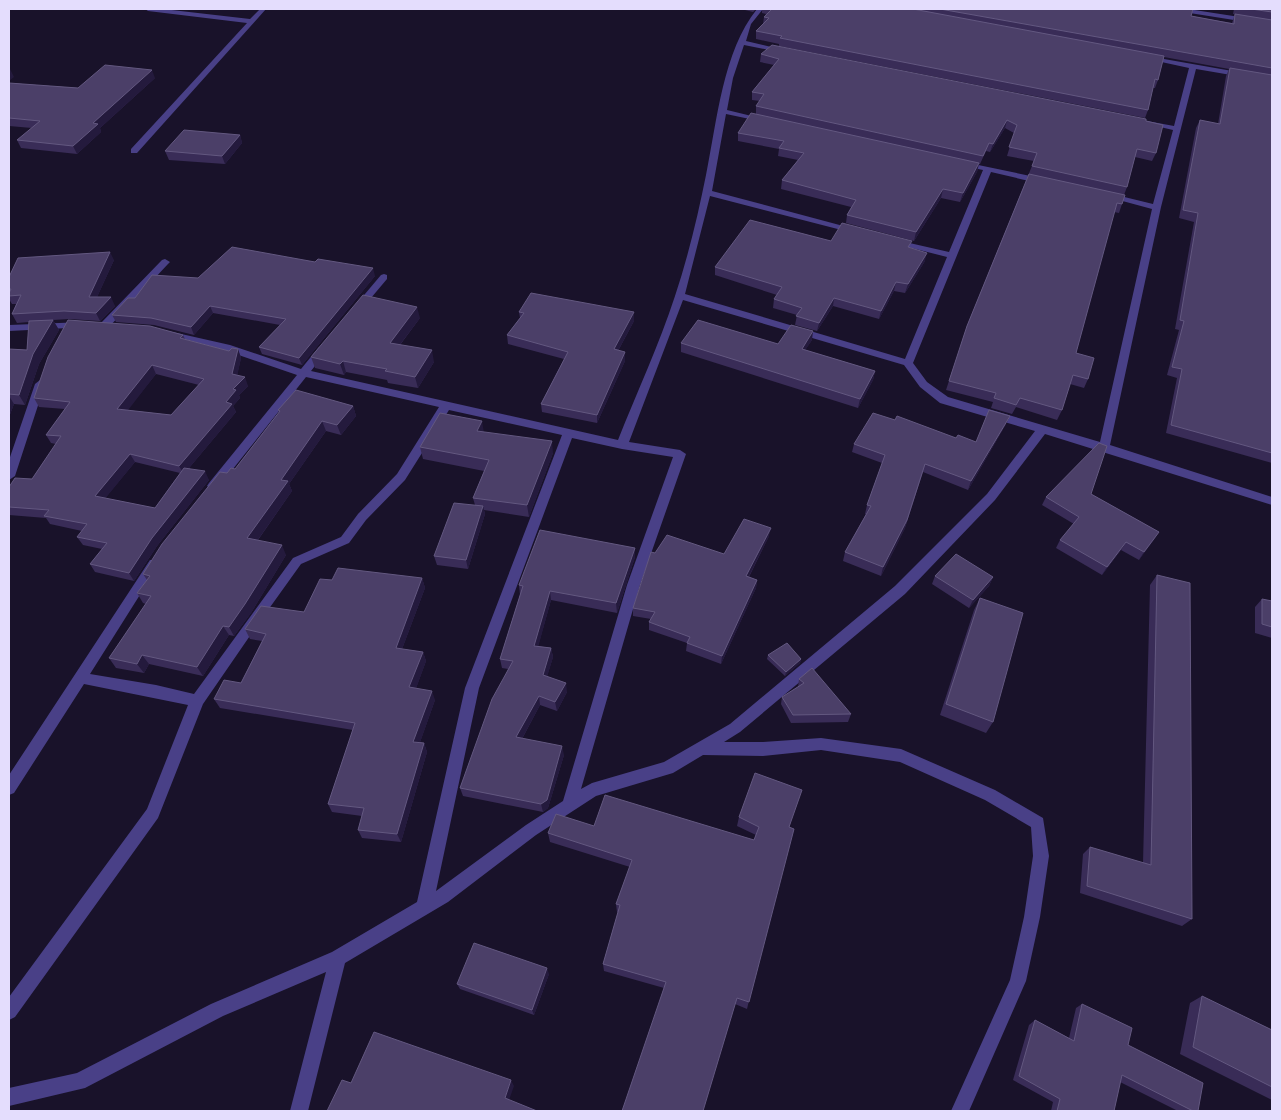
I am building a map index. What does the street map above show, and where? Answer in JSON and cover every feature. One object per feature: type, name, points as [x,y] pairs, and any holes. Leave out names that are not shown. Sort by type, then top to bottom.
[{"type":"street","points":[[148,9],[250,21]]},
{"type":"street","points":[[134,151],[250,21],[263,9]]},
{"type":"street","points":[[622,444],[680,296],[707,192],[729,78],[740,42],[748,24],[760,9]]},
{"type":"street","points":[[1177,9],[1272,24]]},
{"type":"street","points":[[740,42],[789,52]]},
{"type":"street","points":[[1135,56],[1272,80]]},
{"type":"street","points":[[1104,447],[1157,206],[1192,66]]},
{"type":"street","points":[[722,111],[770,121]]},
{"type":"street","points":[[1138,121],[1177,129]]},
{"type":"street","points":[[950,161],[1054,184]]},
{"type":"street","points":[[908,363],[988,169]]},
{"type":"street","points":[[707,192],[866,234]]},
{"type":"street","points":[[1101,194],[1157,206]]},
{"type":"street","points":[[885,239],[952,256]]},
{"type":"street","points":[[103,327],[165,262]]},
{"type":"street","points":[[347,321],[384,277]]},
{"type":"street","points":[[680,296],[908,363],[917,379],[929,391],[944,400],[1104,447],[1272,502]]},
{"type":"street","points":[[60,340],[68,324]]},
{"type":"street","points":[[9,328],[68,324],[120,328]]},
{"type":"street","points":[[154,330],[226,347],[303,373],[622,444],[680,454],[650,531],[609,660],[569,806]]},
{"type":"street","points":[[205,496],[334,336]]},
{"type":"street","points":[[9,476],[43,373]]},
{"type":"street","points":[[9,1011],[153,813],[197,701],[297,561],[345,540],[362,517],[401,478],[446,405]]},
{"type":"street","points":[[9,1097],[79,1082],[217,1010],[338,958],[424,908],[531,830],[592,790],[668,768],[735,728],[900,590],[991,497],[1042,430]]},
{"type":"street","points":[[424,908],[472,688],[569,432]]},
{"type":"street","points":[[9,788],[82,678],[162,550]]},
{"type":"street","points":[[82,678],[156,691],[197,701]]},
{"type":"street","points":[[701,748],[763,749],[821,744],[901,756],[990,795],[1038,823],[1041,856],[1032,917],[1018,981],[960,1111]]},
{"type":"street","points":[[299,1111],[338,958]]},
{"type":"building","points":[[772,9],[913,9],[1164,56],[1158,80],[1155,79],[1148,110],[780,38],[782,36],[756,31],[769,18],[764,17]]},
{"type":"building","points":[[940,9],[1193,9],[1191,16],[1234,24],[1235,14],[1272,20],[1272,68]]},
{"type":"building","points":[[1251,9],[1272,9],[1272,12]]},
{"type":"building","points":[[772,45],[1146,119],[1146,121],[1163,125],[1156,153],[1137,149],[1127,187],[1032,166],[1037,153],[1009,147],[1017,125],[1007,120],[993,144],[989,143],[983,156],[756,106],[764,94],[752,92],[779,59],[761,54]]},
{"type":"building","points":[[105,65],[152,70],[93,123],[98,124],[73,146],[17,140],[40,121],[9,118],[9,83],[78,88]]},
{"type":"building","points":[[1230,68],[1272,75],[1272,453],[1171,425],[1182,369],[1172,367],[1184,321],[1180,320],[1198,213],[1183,210],[1200,120],[1220,124]]},
{"type":"building","points":[[751,113],[979,163],[963,193],[943,189],[916,232],[847,215],[856,200],[782,180],[804,153],[779,148],[784,141],[738,133]]},
{"type":"building","points":[[184,130],[240,135],[222,156],[165,151]]},
{"type":"building","points":[[1029,174],[1125,195],[1122,204],[1117,203],[1076,353],[1094,358],[1088,379],[1073,375],[1062,410],[1020,398],[1016,405],[994,398],[996,393],[949,381],[967,326]]},
{"type":"building","points":[[750,220],[831,241],[842,223],[912,241],[908,247],[927,253],[908,284],[896,282],[881,311],[834,298],[819,323],[796,316],[802,308],[774,299],[782,287],[715,267]]},
{"type":"building","points":[[232,247],[315,262],[318,259],[373,268],[299,358],[259,347],[286,319],[210,306],[191,327],[151,318],[112,315],[128,298],[135,298],[152,275],[198,278]]},
{"type":"building","points":[[110,252],[89,297],[111,297],[96,313],[64,311],[12,314],[21,295],[9,296],[11,289],[9,289],[9,277],[18,258]]},
{"type":"building","points":[[531,293],[634,312],[614,349],[625,352],[597,415],[541,404],[568,352],[507,335],[524,313],[519,312]]},
{"type":"building","points":[[363,295],[417,307],[390,343],[432,350],[415,377],[385,371],[387,369],[343,361],[340,364],[311,357]]},
{"type":"building","points":[[53,320],[33,354],[19,395],[9,394],[9,349],[27,350],[29,321]]},
{"type":"building","points":[[68,320],[150,326],[183,335],[180,338],[229,351],[232,348],[238,349],[232,374],[245,377],[233,389],[236,390],[226,402],[232,404],[179,466],[130,454],[95,496],[155,508],[184,468],[205,471],[152,538],[129,573],[90,564],[107,543],[77,537],[87,524],[44,516],[49,510],[9,507],[9,487],[15,478],[32,479],[61,436],[46,435],[70,402],[34,398],[48,357]],"holes":[[[152,365],[204,379],[171,415],[117,409]]]},
{"type":"building","points":[[698,320],[778,344],[791,325],[813,331],[802,349],[875,371],[860,399],[681,343]]},
{"type":"building","points":[[296,390],[353,406],[337,425],[322,421],[281,480],[288,481],[247,538],[282,545],[229,627],[223,626],[197,667],[142,655],[137,664],[109,658],[151,596],[137,593],[150,576],[143,574],[162,544],[220,472],[227,473],[231,468],[235,469],[280,411],[278,410]]},
{"type":"building","points":[[989,410],[1010,416],[971,481],[925,464],[907,520],[883,567],[845,552],[871,506],[867,505],[885,455],[854,444],[873,413],[895,420],[897,416],[956,438],[958,435],[976,442]]},
{"type":"building","points":[[440,413],[482,421],[477,431],[552,441],[527,505],[473,498],[489,460],[420,447]]},
{"type":"building","points":[[1099,443],[1107,446],[1091,494],[1159,532],[1144,552],[1126,542],[1107,567],[1060,540],[1079,517],[1046,497]]},
{"type":"building","points":[[454,503],[483,506],[466,560],[434,556]]},
{"type":"building","points":[[744,519],[771,528],[746,576],[757,580],[722,656],[687,643],[690,637],[649,622],[655,612],[633,608],[651,552],[655,553],[667,535],[724,554]]},
{"type":"building","points":[[540,530],[635,548],[616,603],[550,591],[534,646],[551,648],[543,675],[566,683],[555,702],[539,696],[516,737],[562,746],[547,800],[541,804],[460,788],[492,699],[513,661],[500,659],[523,586],[519,585]]},
{"type":"building","points":[[956,554],[993,577],[973,600],[935,576]]},
{"type":"building","points":[[338,568],[422,578],[396,648],[423,652],[409,687],[432,691],[413,742],[424,743],[397,834],[358,830],[364,808],[328,804],[355,723],[214,699],[224,680],[241,683],[266,634],[245,629],[261,606],[304,612],[320,579],[332,580]]},
{"type":"building","points":[[1157,575],[1190,583],[1192,919],[1087,886],[1090,847],[1151,865]]},
{"type":"building","points":[[980,598],[1023,613],[993,722],[946,704]]},
{"type":"building","points":[[1262,599],[1272,601],[1272,627],[1262,624]]},
{"type":"building","points":[[787,643],[801,659],[786,672],[768,655]]},
{"type":"building","points":[[812,668],[851,714],[793,715],[782,697],[804,683],[799,679]]},
{"type":"building","points":[[755,773],[802,790],[789,827],[794,829],[749,1002],[737,998],[703,1111],[622,1111],[666,982],[603,964],[620,905],[616,904],[632,860],[548,833],[556,814],[594,826],[605,795],[754,840],[759,827],[739,817]]},
{"type":"building","points":[[474,943],[547,968],[532,1010],[457,984]]},
{"type":"building","points":[[1202,996],[1272,1030],[1272,1087],[1193,1047]]},
{"type":"building","points":[[1082,1004],[1132,1028],[1128,1045],[1203,1083],[1198,1111],[1193,1111],[1122,1075],[1114,1111],[1057,1111],[1060,1099],[1019,1076],[1035,1020],[1074,1041]]},
{"type":"building","points":[[374,1032],[511,1080],[505,1098],[537,1111],[327,1111],[342,1080],[351,1083]]}]
